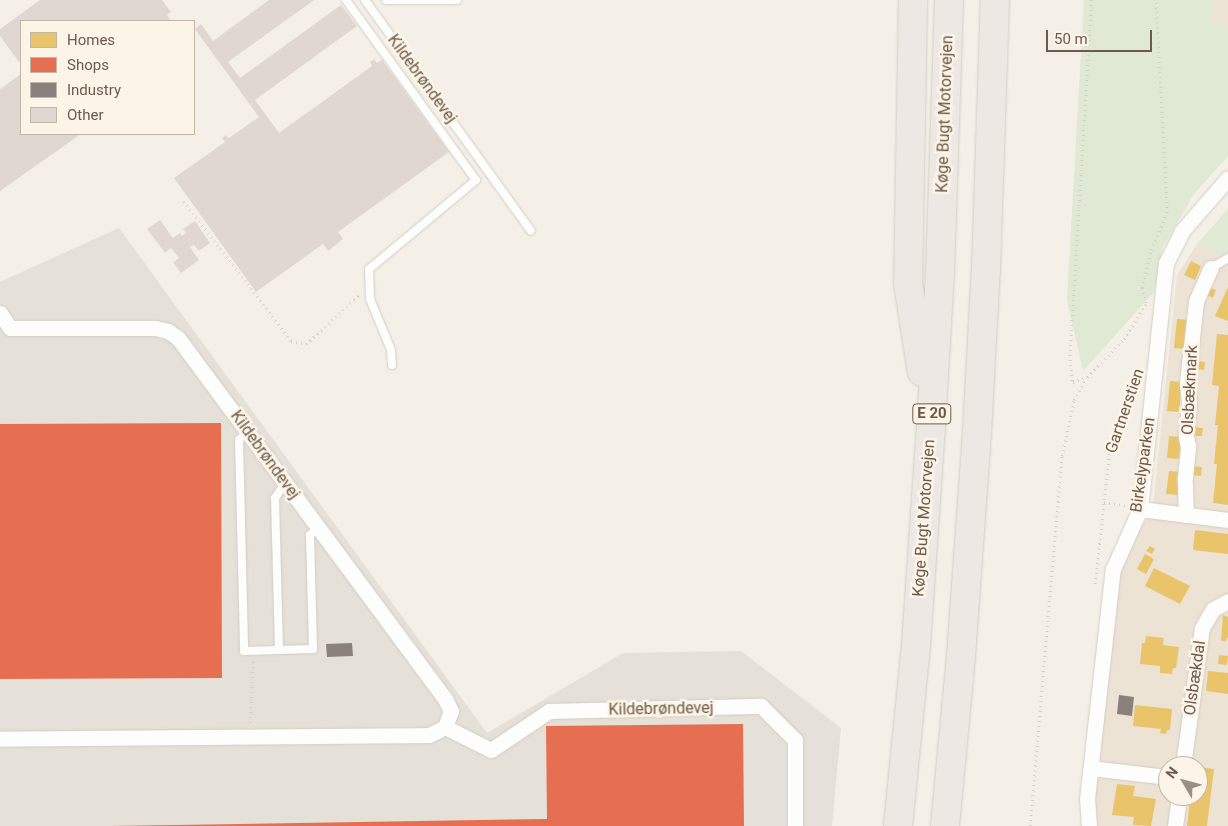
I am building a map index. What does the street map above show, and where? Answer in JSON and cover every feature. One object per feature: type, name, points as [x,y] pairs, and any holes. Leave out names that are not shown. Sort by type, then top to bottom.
[{"type":"highway","points":[[912,0],[908,283],[931,425]]},
{"type":"highway","name":"Køge Bugt Motorvejen","points":[[898,826],[916,646],[931,425],[940,273],[949,0]]},
{"type":"highway","points":[[945,826],[961,656],[977,433],[995,0]]},
{"type":"highway","points":[[994,60],[1008,0]]},
{"type":"street","name":"Birkelyparken","points":[[1089,826],[1087,799],[1113,569],[1140,509],[1166,263],[1182,231],[1228,178]]},
{"type":"street","name":"Olsbækmark","points":[[1186,515],[1185,477],[1188,446],[1186,437],[1189,404],[1187,383],[1196,301],[1211,268]]},
{"type":"street","name":"Kildebrøndevej","points":[[0,313],[10,328],[155,328],[168,331],[178,338],[445,699],[451,712],[446,727],[491,750],[549,711],[760,706],[795,740],[795,826]]},
{"type":"street","points":[[1140,509],[1228,520]]},
{"type":"street","name":"Olsbækdal","points":[[1184,756],[1202,628],[1213,609],[1228,601]]},
{"type":"street","points":[[0,739],[429,735],[446,727]]},
{"type":"street","points":[[1091,768],[1158,775]]},
{"type":"street","points":[[1175,826],[1178,806]]},
{"type":"lane","points":[[346,0],[476,180],[369,269],[370,299],[392,350],[392,365]]},
{"type":"lane","name":"Kildebrøndevej","points":[[365,0],[531,231]]},
{"type":"lane","points":[[386,0],[457,0]]},
{"type":"lane","points":[[1211,268],[1228,258]]},
{"type":"lane","points":[[247,432],[239,440],[244,651],[313,649],[310,535],[318,528]]},
{"type":"lane","points":[[279,650],[275,498],[286,483]]},
{"type":"path","points":[[1087,377],[1073,382],[1070,355],[1092,0]]},
{"type":"path","points":[[1147,312],[1142,288],[1151,250],[1167,213],[1156,0]]},
{"type":"path","points":[[184,200],[292,341],[306,344],[369,285]]},
{"type":"path","points":[[1030,826],[1062,456],[1074,400],[1087,377],[1124,339],[1146,304]]},
{"type":"path","name":"Gartnerstien","points":[[1095,589],[1109,455],[1140,369]]},
{"type":"path","points":[[1104,502],[1140,509]]},
{"type":"path","points":[[249,737],[254,651]]},
{"type":"shaded area","points":[[1214,0],[1228,0],[1228,30],[1214,22]]},
{"type":"shaded area","points":[[119,228],[487,733],[623,653],[741,651],[841,728],[832,826],[0,826],[0,282]]},
{"type":"shaded area","points":[[1197,244],[1228,258],[1228,826],[1081,826],[1115,552],[1152,515],[1177,275]]},
{"type":"green space","points":[[1084,0],[1214,0],[1214,22],[1228,30],[1228,156],[1194,194],[1162,249],[1154,292],[1083,371],[1067,300]]},
{"type":"green space","points":[[1228,209],[1228,258],[1197,244]]},
{"type":"building: Homes","points":[[1191,261],[1201,266],[1195,280],[1184,275]]},
{"type":"building: Homes","points":[[1208,287],[1216,290],[1213,298],[1205,294]]},
{"type":"building: Homes","points":[[1228,287],[1228,321],[1215,316]]},
{"type":"building: Homes","points":[[1177,319],[1189,320],[1186,349],[1174,348]]},
{"type":"building: Homes","points":[[1217,334],[1228,335],[1228,505],[1213,503],[1218,425],[1215,425],[1219,386],[1212,385]]},
{"type":"building: Homes","points":[[1196,361],[1205,362],[1204,370],[1195,369]]},
{"type":"building: Homes","points":[[1170,381],[1182,382],[1179,412],[1167,411]]},
{"type":"building: Homes","points":[[1194,427],[1203,428],[1202,436],[1193,436]]},
{"type":"building: Homes","points":[[1169,436],[1181,437],[1179,459],[1167,458]]},
{"type":"building: Homes","points":[[1193,466],[1202,467],[1201,476],[1192,475]]},
{"type":"building: Homes","points":[[1169,471],[1181,472],[1178,495],[1166,494]]},
{"type":"building: Homes","points":[[1195,530],[1228,534],[1228,554],[1193,550]]},
{"type":"building: Homes","points":[[1150,546],[1155,549],[1152,554],[1146,551]]},
{"type":"building: Homes","points":[[1145,554],[1154,559],[1146,574],[1137,569]]},
{"type":"building: Homes","points":[[1154,568],[1190,586],[1180,604],[1145,586]]},
{"type":"building: Homes","points":[[1223,615],[1228,617],[1228,637],[1225,642],[1221,640]]},
{"type":"building: Homes","points":[[1146,636],[1164,638],[1163,645],[1179,647],[1176,668],[1173,668],[1172,674],[1160,673],[1160,666],[1140,664],[1142,643],[1145,643]]},
{"type":"building: Homes","points":[[1219,655],[1228,656],[1227,665],[1218,664]]},
{"type":"building: Homes","points":[[1208,671],[1228,673],[1228,694],[1206,691]]},
{"type":"building: Homes","points":[[1135,705],[1172,709],[1170,730],[1167,730],[1166,734],[1160,733],[1161,729],[1133,726]]},
{"type":"building: Homes","points":[[1208,768],[1214,769],[1207,826],[1187,826],[1189,806],[1208,806]]},
{"type":"building: Homes","points":[[1117,784],[1135,786],[1133,796],[1156,799],[1151,826],[1133,825],[1134,817],[1112,815]]},
{"type":"building: Shops","points":[[221,423],[222,678],[0,679],[0,424]]},
{"type":"building: Shops","points":[[743,724],[744,826],[110,826],[547,819],[546,726]]},
{"type":"building: Industry","points":[[352,643],[353,656],[327,657],[326,644]]},
{"type":"building: Industry","points":[[1119,695],[1134,697],[1132,716],[1117,714]]},
{"type":"building: Other","points":[[40,0],[162,0],[171,12],[167,15],[170,20],[20,20],[19,62],[0,36],[0,29]]},
{"type":"building: Other","points":[[269,0],[314,0],[228,62],[240,78],[341,5],[357,26],[255,100],[279,133],[372,66],[370,62],[374,59],[377,63],[382,60],[449,152],[338,232],[343,239],[328,251],[323,244],[256,292],[174,178],[225,142],[222,138],[226,135],[229,138],[259,117],[195,29],[201,24],[213,41]]},
{"type":"building: Other","points":[[20,75],[20,135],[80,135],[0,191],[0,89]]},
{"type":"building: Other","points":[[160,220],[173,238],[180,233],[182,236],[186,233],[183,229],[195,221],[210,243],[199,251],[194,245],[190,247],[199,260],[181,273],[173,262],[179,258],[171,248],[165,253],[147,229]]}]
